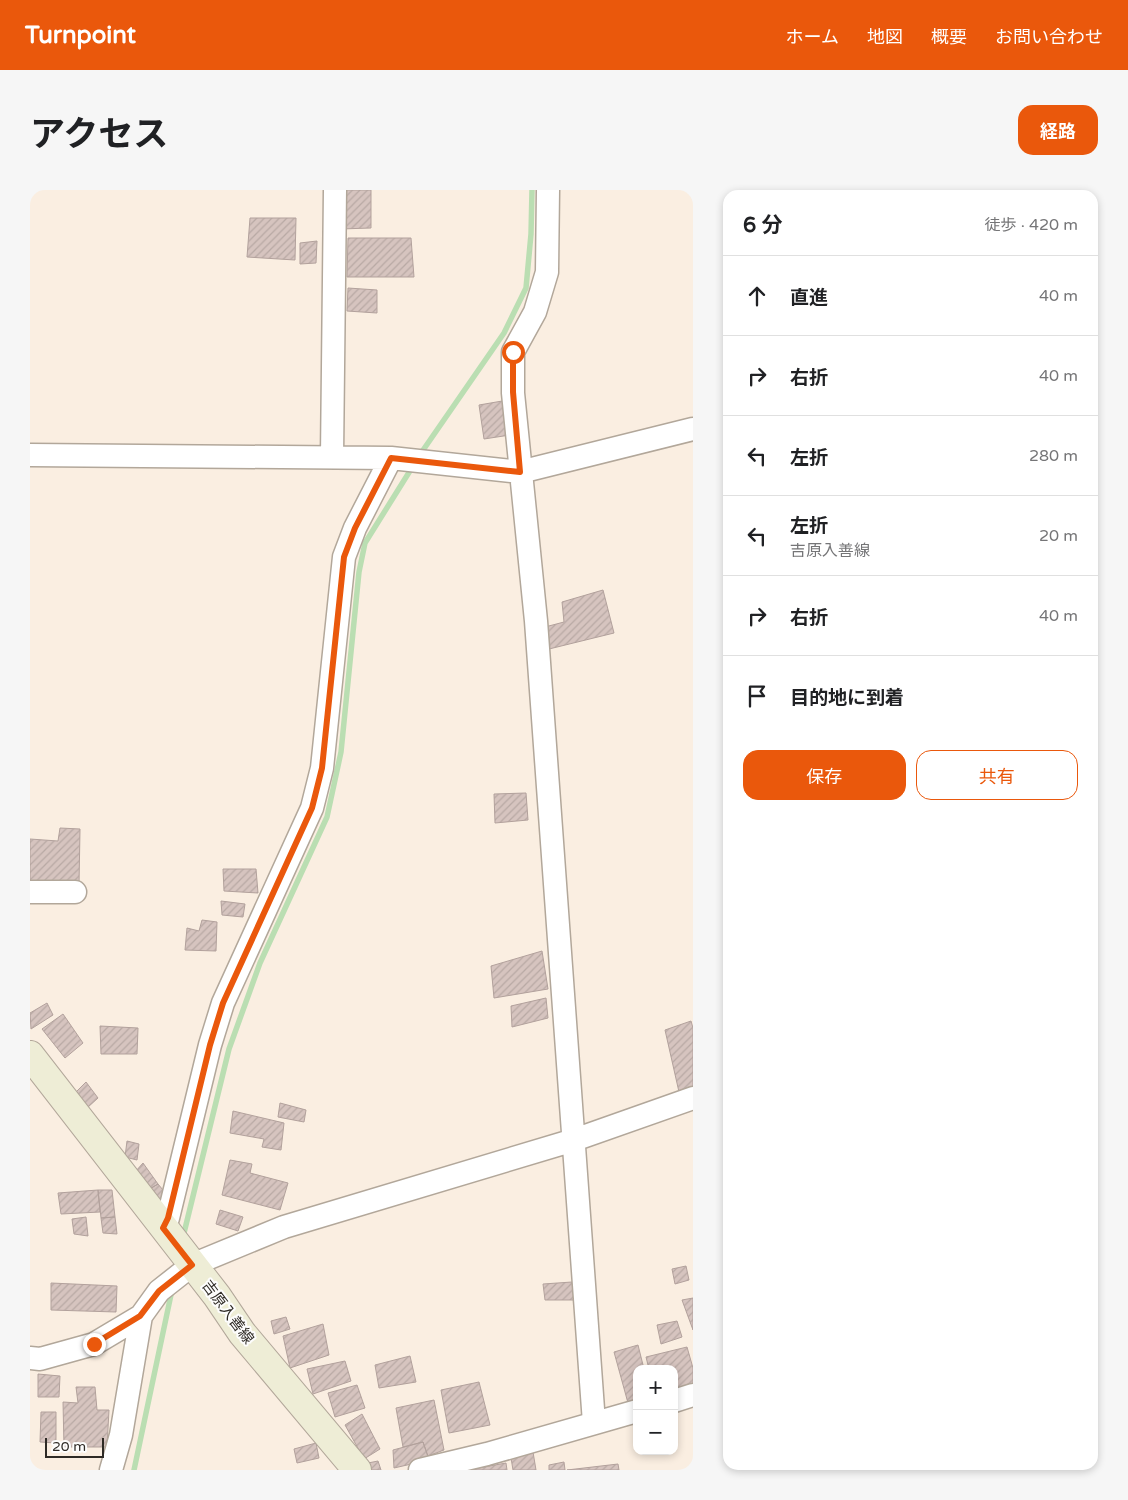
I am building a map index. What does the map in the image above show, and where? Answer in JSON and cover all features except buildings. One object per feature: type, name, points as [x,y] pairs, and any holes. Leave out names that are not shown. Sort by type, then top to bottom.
[{"type":"main road","name":"吉原入善線","points":[[30,1055],[242,1333],[358,1470]]},
{"type":"street","points":[[332,456],[335,190]]},
{"type":"street","points":[[548,190],[547,272],[535,312],[513,352],[513,392],[536,621],[594,1422]]},
{"type":"street","points":[[30,455],[332,456],[391,458],[520,472],[693,429]]},
{"type":"street","points":[[163,1228],[168,1218],[210,1045],[223,1003],[312,808],[322,768],[344,557],[355,528],[391,458]]},
{"type":"street","points":[[30,892],[76,892]]},
{"type":"street","points":[[30,1358],[40,1359],[94,1344],[140,1316],[159,1291],[192,1265],[284,1227],[574,1140],[693,1098]]},
{"type":"street","points":[[111,1470],[122,1435],[140,1316]]},
{"type":"street","points":[[678,1400],[693,1396]]},
{"type":"street","points":[[420,1470],[487,1454],[633,1412]]},
{"type":"waterway","points":[[419,456],[504,333],[526,288],[531,234],[532,190]]},
{"type":"waterway","points":[[183,1237],[229,1049],[260,963],[327,817],[341,752],[359,572],[365,543],[413,466]]},
{"type":"waterway","points":[[134,1470],[172,1290]]},
{"type":"route","points":[[94,1344],[140,1316],[159,1291],[192,1265],[163,1228],[168,1218],[210,1045],[223,1003],[290,852],[312,808],[322,768],[340,583],[344,557],[355,528],[391,458],[520,472],[513,392],[513,352]]}]
